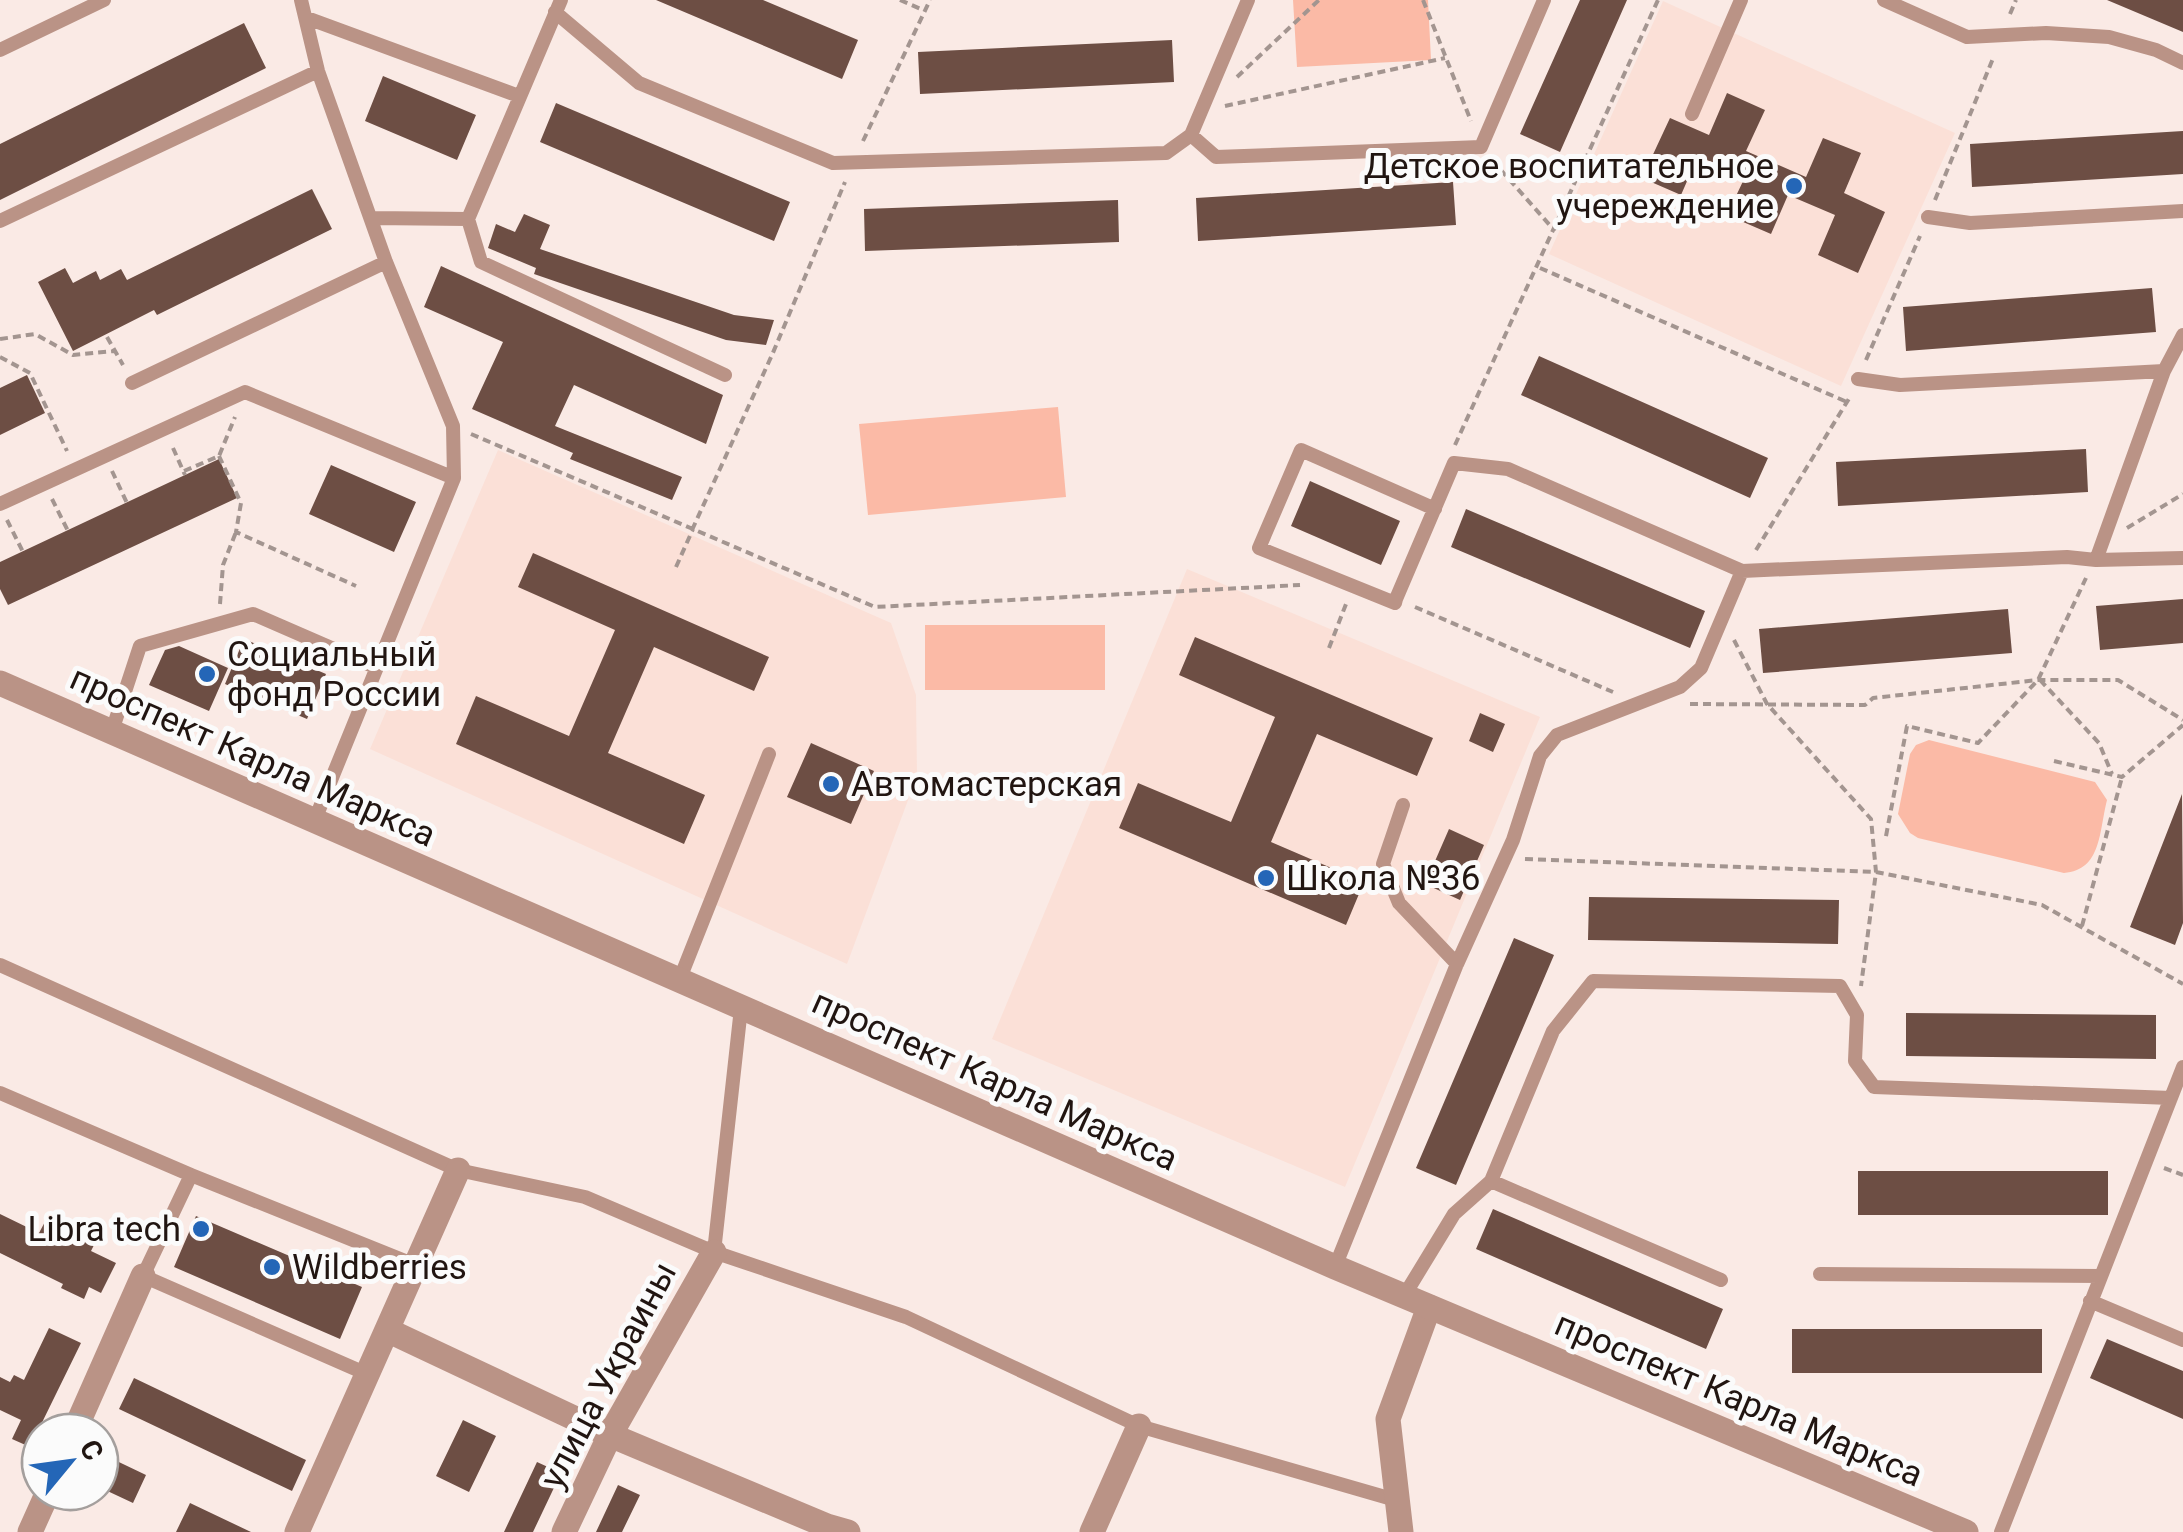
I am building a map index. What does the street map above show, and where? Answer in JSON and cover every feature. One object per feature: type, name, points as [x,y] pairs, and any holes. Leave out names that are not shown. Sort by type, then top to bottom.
[{"type":"street","name":"проспект Карла Маркса","points":[[0,682],[1335,1267],[1966,1532]]},
{"type":"street","points":[[297,1532],[458,1170]]},
{"type":"street","name":"улица Украины","points":[[564,1532],[610,1435],[714,1252]]},
{"type":"street","points":[[83,1412],[144,1276]]},
{"type":"street","points":[[1402,1532],[1388,1420],[1429,1306]]},
{"type":"street","points":[[387,1330],[610,1435],[833,1530]]},
{"type":"street","points":[[1092,1532],[1139,1426]]},
{"type":"lane","points":[[0,50],[104,0]]},
{"type":"lane","points":[[300,0],[318,71],[386,262],[452,426],[454,478],[314,822]]},
{"type":"lane","points":[[725,375],[481,262],[468,219],[558,6],[639,83],[833,162],[853,162],[1166,153],[1191,135],[1248,0]]},
{"type":"lane","points":[[1191,135],[1216,157],[1481,147],[1544,0]]},
{"type":"lane","points":[[1692,114],[1741,0]]},
{"type":"lane","points":[[1884,0],[1967,37],[2046,33],[2108,38],[2156,50],[2183,62]]},
{"type":"lane","points":[[307,18],[518,96]]},
{"type":"lane","points":[[0,221],[318,71]]},
{"type":"lane","points":[[1928,218],[1970,223],[2183,212]]},
{"type":"lane","points":[[371,218],[468,219]]},
{"type":"lane","points":[[132,383],[386,262]]},
{"type":"lane","points":[[2095,560],[2164,372],[2183,334]]},
{"type":"lane","points":[[1858,379],[1900,385],[2164,372]]},
{"type":"lane","points":[[0,504],[245,392],[454,478]]},
{"type":"lane","points":[[1435,509],[1301,450],[1259,548],[1395,602],[1435,509],[1454,464],[1508,470],[1742,571],[2067,557],[2183,558]]},
{"type":"lane","points":[[1335,1267],[1456,964],[1505,858],[1540,756],[1558,735],[1680,687],[1701,668],[1742,571]]},
{"type":"lane","points":[[112,731],[140,646],[254,614],[374,667]]},
{"type":"lane","points":[[679,981],[769,754]]},
{"type":"lane","points":[[1403,804],[1383,864],[1398,903],[1456,964]]},
{"type":"lane","points":[[0,965],[458,1170],[585,1197],[714,1252],[906,1317],[1139,1426],[1399,1500]]},
{"type":"lane","points":[[1404,1296],[1454,1214],[1491,1181],[1554,1031],[1593,981],[1840,986],[1857,1016],[1855,1060],[1874,1087],[2171,1098]]},
{"type":"lane","points":[[714,1252],[741,1008]]},
{"type":"lane","points":[[2002,1532],[2183,1067]]},
{"type":"lane","points":[[0,1093],[416,1266]]},
{"type":"lane","points":[[191,1175],[144,1276],[367,1374]]},
{"type":"lane","points":[[1491,1181],[1721,1280]]},
{"type":"lane","points":[[1820,1274],[2100,1276]]},
{"type":"lane","points":[[2090,1300],[2183,1340]]},
{"type":"path","points":[[900,0],[925,10]]},
{"type":"path","points":[[676,567],[772,355],[853,162],[930,0]]},
{"type":"path","points":[[1201,111],[1319,0]]},
{"type":"path","points":[[1454,464],[1455,442],[1658,0]]},
{"type":"path","points":[[1201,111],[1446,58]]},
{"type":"path","points":[[1538,268],[1848,402],[1742,571]]},
{"type":"path","points":[[0,339],[35,334],[72,355],[115,351]]},
{"type":"path","points":[[108,337],[132,383]]},
{"type":"path","points":[[0,357],[30,372],[76,470]]},
{"type":"path","points":[[183,471],[219,456],[245,392]]},
{"type":"path","points":[[452,426],[875,607],[1304,585]]},
{"type":"path","points":[[219,456],[241,503],[236,532],[223,566],[219,624]]},
{"type":"path","points":[[121,494],[127,503]]},
{"type":"path","points":[[2102,544],[2183,494]]},
{"type":"path","points":[[62,521],[68,531]]},
{"type":"path","points":[[236,532],[356,586]]},
{"type":"path","points":[[17,541],[22,552]]},
{"type":"path","points":[[1886,836],[1907,726],[1978,743],[2039,680],[2095,560]]},
{"type":"path","points":[[1328,648],[1353,586]]},
{"type":"path","points":[[1396,600],[1638,704],[1864,705],[1873,698],[2039,680],[2118,680],[2183,722],[2122,777],[2082,926]]},
{"type":"path","points":[[1722,618],[1767,704],[1871,819],[1876,872],[1857,1016]]},
{"type":"path","points":[[2039,680],[2099,743],[2112,774]]},
{"type":"path","points":[[2054,761],[2122,777]]},
{"type":"path","points":[[1505,858],[1876,872],[2042,905],[2183,984]]},
{"type":"shaded area","points":[[1293,0],[1428,0],[1431,60],[1297,67]]},
{"type":"shaded area","points":[[1663,1],[1955,133],[1841,386],[1549,254]]},
{"type":"shaded area","points":[[1058,407],[1066,497],[868,515],[859,424]]},
{"type":"shaded area","points":[[498,450],[891,623],[916,695],[917,776],[847,964],[370,749]]},
{"type":"shaded area","name":"Школа №36","points":[[1187,569],[1540,717],[1345,1187],[992,1039]]},
{"type":"shaded area","points":[[925,625],[1105,625],[1105,690],[925,690]]},
{"type":"shaded area","points":[[1929,740],[2095,782],[2107,800],[2097,847],[2086,865],[2064,873],[1910,833],[1898,814],[1910,754],[1916,745]]},
{"type":"building","points":[[656,0],[763,0],[858,40],[842,79]]},
{"type":"building","points":[[1580,0],[1627,0],[1560,152],[1520,134]]},
{"type":"building","points":[[2107,0],[2183,0],[2183,32]]},
{"type":"building","points":[[244,23],[266,68],[0,200],[0,144]]},
{"type":"building","points":[[1172,40],[1174,82],[920,94],[918,52]]},
{"type":"building","points":[[383,76],[476,115],[457,160],[365,121]]},
{"type":"building","name":"Детское воспитательное учереждение","points":[[1727,93],[1765,110],[1746,151],[1806,177],[1823,138],[1861,153],[1844,193],[1885,212],[1858,273],[1818,255],[1835,215],[1788,195],[1771,234],[1727,215],[1745,177],[1698,156],[1681,195],[1642,178],[1670,118],[1709,135]]},
{"type":"building","points":[[556,103],[790,202],[774,241],[540,142]]},
{"type":"building","points":[[2183,131],[2183,174],[1972,187],[1970,144]]},
{"type":"building","points":[[1453,182],[1456,225],[1198,241],[1196,198]]},
{"type":"building","points":[[312,189],[332,229],[157,315],[154,310],[73,351],[38,282],[65,268],[73,283],[96,271],[100,280],[121,269],[127,280]]},
{"type":"building","points":[[1118,200],[1119,242],[865,251],[864,209]]},
{"type":"building","points":[[524,214],[550,225],[540,249],[734,315],[774,320],[766,345],[726,340],[534,274],[536,268],[488,248],[496,224],[515,232]]},
{"type":"building","points":[[441,266],[723,395],[706,444],[574,385],[555,426],[682,477],[672,500],[570,459],[573,453],[472,409],[503,342],[424,307]]},
{"type":"building","points":[[2152,288],[2156,332],[1906,351],[1903,307]]},
{"type":"building","points":[[1539,356],[1768,458],[1750,498],[1521,395]]},
{"type":"building","points":[[27,375],[45,413],[0,435],[0,388]]},
{"type":"building","points":[[2086,449],[2088,492],[1838,506],[1836,462]]},
{"type":"building","points":[[219,459],[237,498],[8,605],[0,589],[0,562]]},
{"type":"building","points":[[331,465],[416,502],[394,552],[309,514]]},
{"type":"building","points":[[1310,481],[1400,521],[1381,565],[1291,526]]},
{"type":"building","points":[[1466,509],[1705,611],[1690,648],[1451,547]]},
{"type":"building","points":[[533,553],[769,657],[754,691],[654,647],[608,753],[705,795],[684,844],[456,744],[476,696],[569,736],[615,630],[518,587]]},
{"type":"building","points":[[2183,599],[2183,643],[2100,650],[2096,606]]},
{"type":"building","points":[[2008,609],[2012,653],[1763,673],[1759,629]]},
{"type":"building","points":[[1195,637],[1433,738],[1417,776],[1317,734],[1271,842],[1364,882],[1346,925],[1119,828],[1138,783],[1231,822],[1275,717],[1179,675]]},
{"type":"building","points":[[244,639],[326,674],[307,719],[225,684]]},
{"type":"building","points":[[179,646],[228,668],[209,711],[149,685],[165,650]]},
{"type":"building","points":[[1480,713],[1505,724],[1493,752],[1469,741]]},
{"type":"building","name":"Автомастерская","points":[[811,743],[874,771],[851,824],[787,797]]},
{"type":"building","points":[[2182,794],[2183,923],[2175,945],[2130,927]]},
{"type":"building","points":[[1449,829],[1484,845],[1460,900],[1425,884]]},
{"type":"building","points":[[1589,897],[1839,900],[1838,944],[1588,940]]},
{"type":"building","points":[[1514,938],[1554,955],[1456,1185],[1416,1168]]},
{"type":"building","points":[[1906,1013],[2156,1015],[2156,1059],[1906,1056]]},
{"type":"building","points":[[1858,1171],[2108,1171],[2108,1215],[1858,1215]]},
{"type":"building","points":[[1493,1209],[1723,1309],[1706,1349],[1476,1249]]},
{"type":"building","points":[[0,1214],[39,1233],[47,1218],[96,1241],[91,1251],[116,1263],[101,1293],[89,1287],[84,1299],[61,1288],[63,1284],[0,1253]]},
{"type":"building","points":[[196,1216],[362,1287],[340,1339],[174,1267]]},
{"type":"building","points":[[49,1328],[81,1343],[47,1412],[20,1412],[20,1420],[0,1410],[0,1377],[10,1382],[14,1375],[24,1380]]},
{"type":"building","points":[[1792,1329],[2042,1329],[2042,1373],[1792,1373]]},
{"type":"building","points":[[2107,1339],[2183,1371],[2183,1419],[2090,1378]]},
{"type":"building","points":[[134,1378],[306,1460],[292,1491],[119,1409]]},
{"type":"building","points":[[463,1420],[496,1436],[469,1492],[436,1476]]},
{"type":"building","points":[[20,1422],[20,1443],[12,1439]]},
{"type":"building","points":[[537,1462],[561,1473],[533,1532],[504,1532]]},
{"type":"building","points":[[120,1463],[146,1475],[133,1503],[120,1497]]},
{"type":"building","points":[[618,1485],[640,1495],[622,1532],[596,1532]]},
{"type":"building","points":[[190,1503],[251,1532],[176,1532]]},
{"type":"place","name":"Детское воспитательное учереждение","points":[[1794,186]]},
{"type":"place","name":"Социальный фонд России","points":[[207,674]]},
{"type":"place","name":"Автомастерская","points":[[831,784]]},
{"type":"place","name":"Школа №36","points":[[1266,878]]},
{"type":"place","name":"Libra tech","points":[[201,1229]]},
{"type":"place","name":"Wildberries","points":[[272,1267]]}]
